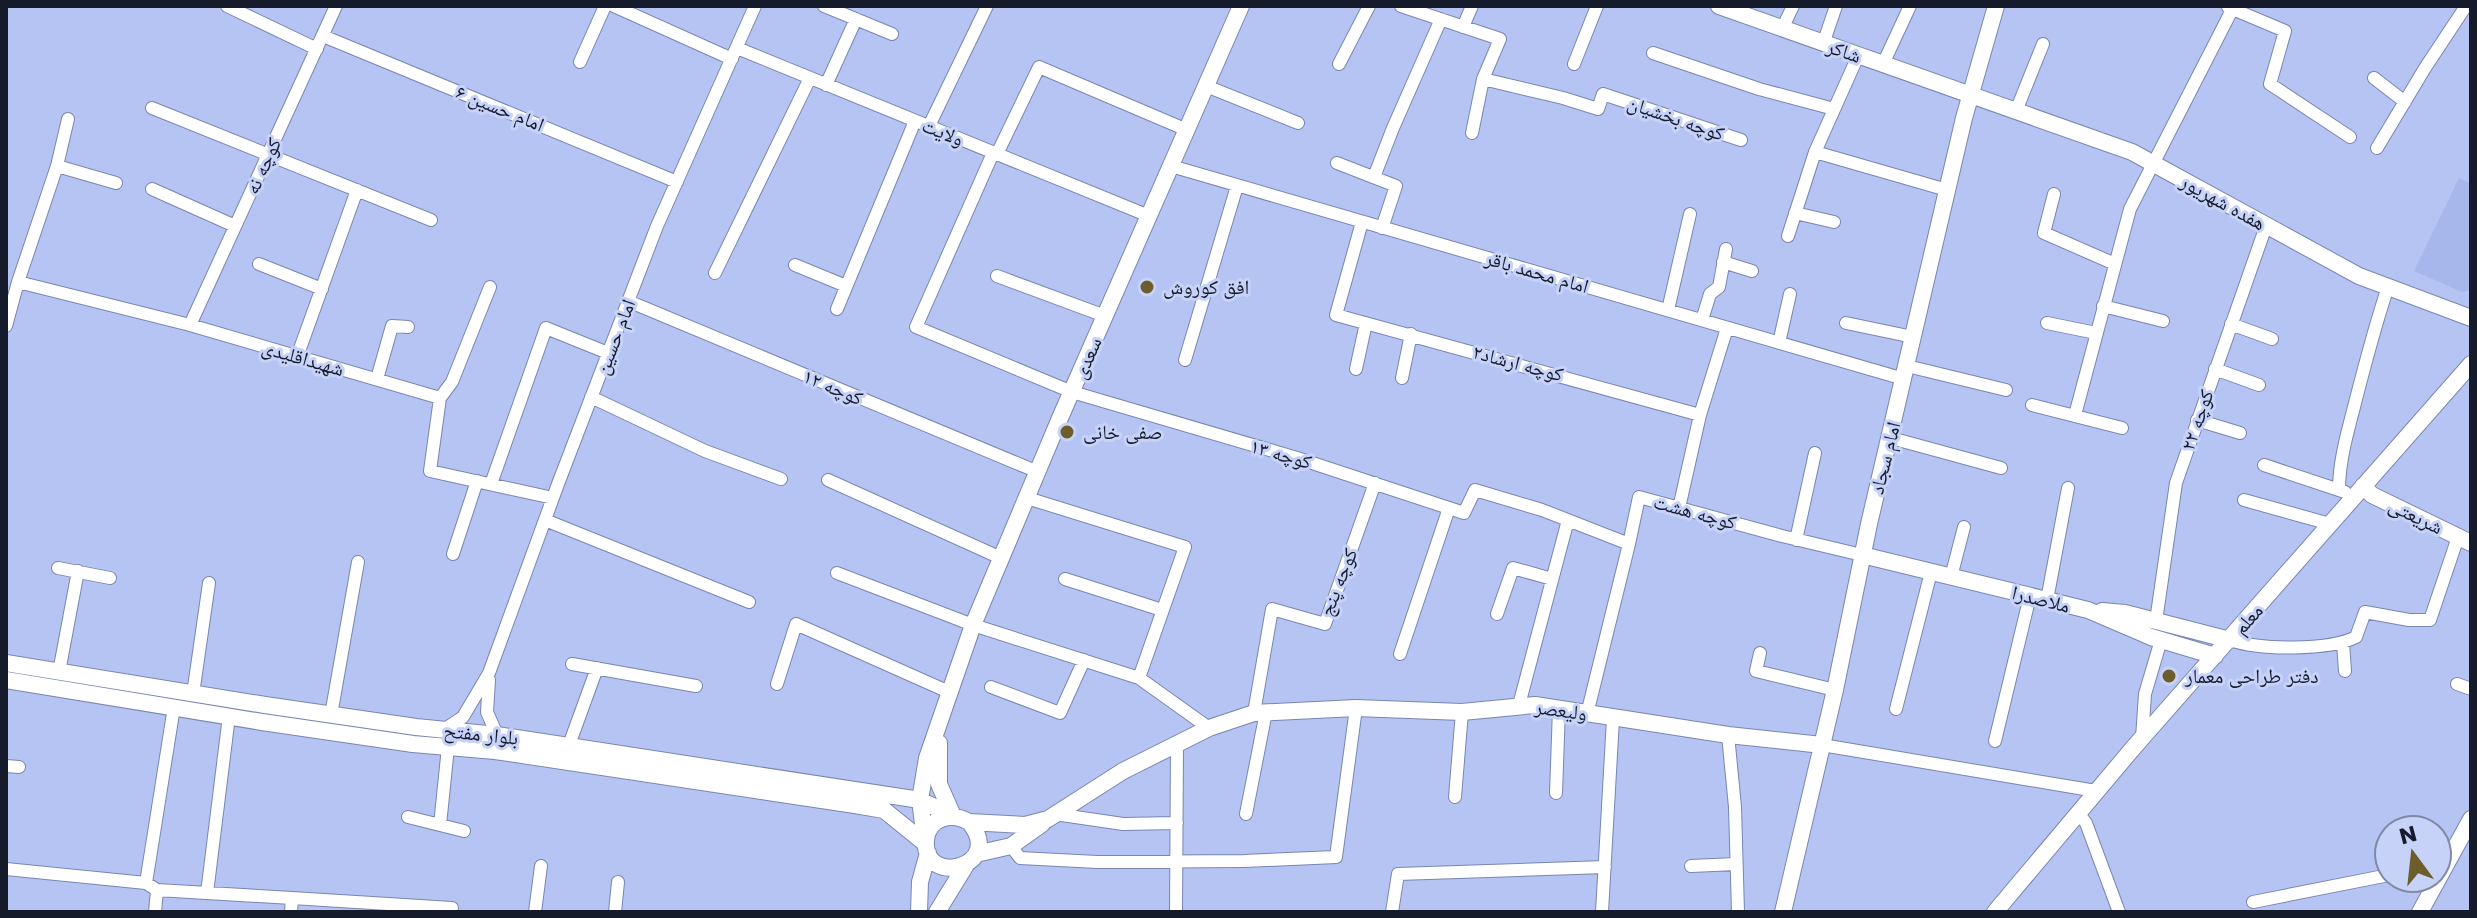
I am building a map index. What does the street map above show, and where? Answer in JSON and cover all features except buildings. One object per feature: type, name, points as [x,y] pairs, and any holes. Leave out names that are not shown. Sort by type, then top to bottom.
[{"type":"street","points":[[227,6],[317,49]]},
{"type":"street","name":"کوچه نه","points":[[190,325],[336,6]]},
{"type":"street","points":[[580,62],[605,6]]},
{"type":"street","name":"امام حسین","points":[[489,673],[657,226],[755,6]]},
{"type":"street","points":[[824,6],[892,34]]},
{"type":"street","points":[[929,126],[987,6]]},
{"type":"street","name":"سعدی","points":[[927,848],[920,800],[927,758],[973,625],[1241,6]]},
{"type":"street","points":[[1339,64],[1369,6]]},
{"type":"street","points":[[1401,6],[1500,39],[1483,79],[1472,133]]},
{"type":"street","points":[[1463,27],[1472,6]]},
{"type":"street","points":[[1574,64],[1597,6]]},
{"type":"street","name":"شاکر","points":[[1719,6],[1971,94]]},
{"type":"street","points":[[1782,29],[1793,6]]},
{"type":"street","points":[[1823,44],[1836,6]]},
{"type":"street","points":[[1883,64],[1910,6]]},
{"type":"street","name":"امام سجاد","points":[[1783,912],[1947,190],[1996,6]]},
{"type":"street","points":[[2377,148],[2466,6]]},
{"type":"street","name":"ولایت","points":[[618,7],[735,54],[810,78],[1149,216]]},
{"type":"street","points":[[2075,415],[2130,209],[2231,7],[2285,31],[2270,84],[2350,137]]},
{"type":"street","points":[[826,85],[856,19]]},
{"type":"street","points":[[1374,177],[1441,19]]},
{"type":"street","name":"امام حسین ۶","points":[[323,36],[677,182]]},
{"type":"street","points":[[2016,111],[2043,44]]},
{"type":"street","points":[[1653,53],[1759,89],[1834,109]]},
{"type":"street","points":[[1788,236],[1815,152],[1858,56]]},
{"type":"street","points":[[995,154],[1039,67],[1187,130]]},
{"type":"street","points":[[715,273],[810,78]]},
{"type":"street","points":[[2374,78],[2405,102]]},
{"type":"street","name":"کوچه بخشیان","points":[[1483,79],[1598,109],[1603,94],[1741,140]]},
{"type":"street","points":[[1206,86],[1298,123]]},
{"type":"street","name":"هفده شهریور","points":[[1971,94],[2132,152],[2359,276],[2471,318]]},
{"type":"street","points":[[152,108],[431,220]]},
{"type":"street","points":[[6,326],[57,166],[68,119]]},
{"type":"street","points":[[837,309],[915,121]]},
{"type":"street","points":[[1815,152],[1947,190]]},
{"type":"street","name":"کوچه ۱۳","points":[[995,154],[916,327],[1072,392],[1297,458],[1449,508]]},
{"type":"street","points":[[1337,163],[1396,186],[1382,228]]},
{"type":"street","points":[[57,166],[116,183]]},
{"type":"street","name":"امام محمد باقر","points":[[1171,166],[1779,343],[1905,372]]},
{"type":"street","points":[[1185,360],[1237,186]]},
{"type":"street","points":[[152,189],[235,226]]},
{"type":"street","points":[[297,357],[357,190]]},
{"type":"street","points":[[2054,194],[2044,233],[2115,264]]},
{"type":"street","points":[[1795,213],[1834,222]]},
{"type":"street","points":[[1668,310],[1690,214]]},
{"type":"street","name":"کوچه ارشاد۲","points":[[1362,222],[1336,315],[1700,415]]},
{"type":"street","name":"کوچه ۲۲","points":[[2156,621],[2176,483],[2266,226]]},
{"type":"street","points":[[1702,320],[1710,294],[1719,287],[1725,255],[1752,271]]},
{"type":"street","points":[[259,264],[322,289]]},
{"type":"street","points":[[795,265],[846,286]]},
{"type":"street","points":[[997,276],[1105,316]]},
{"type":"street","name":"شهیداقلیدی","points":[[18,282],[190,325],[440,398]]},
{"type":"street","points":[[490,287],[452,382],[440,398],[430,471],[553,498]]},
{"type":"street","points":[[2352,490],[2339,475],[2372,334],[2388,287]]},
{"type":"street","points":[[1779,343],[1790,294]]},
{"type":"street","name":"کوچه ۱۲","points":[[628,301],[1038,472]]},
{"type":"street","points":[[2103,306],[2163,321]]},
{"type":"street","points":[[1356,369],[1366,323]]},
{"type":"street","points":[[1846,323],[1913,337]]},
{"type":"street","points":[[2047,323],[2096,333]]},
{"type":"street","points":[[2231,324],[2272,339]]},
{"type":"street","points":[[377,379],[392,326],[408,327]]},
{"type":"street","points":[[491,484],[546,328],[608,353]]},
{"type":"street","points":[[1679,508],[1700,415],[1727,328]]},
{"type":"street","points":[[1402,378],[1411,334]]},
{"type":"street","name":"معلم","points":[[1995,912],[2096,791],[2330,524],[2352,490],[2471,364]]},
{"type":"street","points":[[2215,369],[2259,385]]},
{"type":"street","points":[[1905,372],[2006,390]]},
{"type":"street","points":[[591,397],[705,451],[781,479]]},
{"type":"street","points":[[2032,405],[2122,428]]},
{"type":"street","points":[[2197,420],[2240,433]]},
{"type":"street","points":[[1891,438],[2001,468]]},
{"type":"street","points":[[1796,540],[1815,453]]},
{"type":"street","points":[[2264,465],[2352,490]]},
{"type":"street","points":[[828,480],[1001,558]]},
{"type":"street","points":[[453,554],[477,481]]},
{"type":"street","name":"کوچه پنج","points":[[1260,712],[1272,609],[1325,624],[1375,483]]},
{"type":"street","points":[[2047,600],[2068,488]]},
{"type":"street","points":[[1400,654],[1449,508],[1464,513],[1475,490],[1568,520],[1629,544],[1587,714]]},
{"type":"street","name":"شریعتی","points":[[2352,490],[2372,495],[2464,540]]},
{"type":"street","name":"کوچه هشت","points":[[1629,544],[1639,497],[1862,555]]},
{"type":"street","points":[[1027,498],[1185,547],[1139,678]]},
{"type":"street","points":[[2244,500],[2330,524]]},
{"type":"street","points":[[545,520],[749,602]]},
{"type":"street","points":[[1519,705],[1568,520]]},
{"type":"street","points":[[1951,577],[1964,527]]},
{"type":"street","points":[[2088,610],[2125,613],[2241,644],[2300,647],[2343,643],[2356,637],[2365,612],[2409,620],[2430,620],[2464,540]]},
{"type":"street","name":"ملاصدرا","points":[[1862,555],[2088,610],[2161,640],[2215,656]]},
{"type":"street","points":[[331,715],[358,562]]},
{"type":"street","points":[[58,568],[110,578]]},
{"type":"street","points":[[1497,614],[1513,568],[1552,579]]},
{"type":"street","points":[[59,672],[78,571]]},
{"type":"street","points":[[1896,709],[1931,572]]},
{"type":"street","points":[[837,573],[973,625],[1139,678],[1209,728]]},
{"type":"street","points":[[1065,579],[1162,610]]},
{"type":"street","points":[[193,694],[209,583]]},
{"type":"street","points":[[1995,741],[2030,596]]},
{"type":"street","points":[[777,684],[796,624],[949,692]]},
{"type":"street","points":[[2142,738],[2145,694],[2161,640]]},
{"type":"street","points":[[2343,643],[2345,671]]},
{"type":"street","points":[[1760,653],[1756,671],[1835,690]]},
{"type":"street","points":[[991,687],[1060,713],[1084,660]]},
{"type":"street","name":"بلوار مفتح","points":[[6,663],[193,694],[264,713],[448,747],[495,751],[884,810],[927,848]]},
{"type":"street","points":[[572,664],[696,686]]},
{"type":"street","points":[[569,745],[597,668]]},
{"type":"street","points":[[445,729],[463,717],[489,673]]},
{"type":"street","points":[[489,673],[487,712],[497,735]]},
{"type":"street","name":"بلوار مفتح","points":[[6,680],[229,716],[264,713],[331,715],[569,745],[920,800],[961,819]]},
{"type":"street","points":[[2457,684],[2471,689]]},
{"type":"street","name":"ولیعصر","points":[[971,859],[1011,846],[1123,771],[1209,728],[1260,712],[1356,708],[1462,712],[1519,705],[1822,745],[2096,791]]},
{"type":"street","points":[[146,883],[174,707]]},
{"type":"street","points":[[1011,846],[1020,858],[1097,862],[1336,857],[1356,708]]},
{"type":"street","points":[[1556,793],[1559,709]]},
{"type":"street","points":[[1246,814],[1260,712]]},
{"type":"street","points":[[1455,797],[1462,712]]},
{"type":"street","name":"سعدی","points":[[942,713],[937,774],[939,784],[961,819]]},
{"type":"street","points":[[207,893],[229,716]]},
{"type":"street","points":[[1602,912],[1613,719]]},
{"type":"street","points":[[1728,735],[1735,807],[1738,912]]},
{"type":"street","points":[[1176,912],[1177,744]]},
{"type":"street","points":[[440,825],[448,747]]},
{"type":"street","points":[[2078,813],[2086,823],[2119,912]]},
{"type":"street","points":[[408,817],[464,831]]},
{"type":"street","points":[[917,910],[930,828],[944,817],[961,819],[978,837],[971,859],[937,912]]},
{"type":"street","points":[[1051,817],[1123,824],[1177,823]]},
{"type":"street","name":"ولیعصر","points":[[961,819],[1025,825],[1051,817]]},
{"type":"street","points":[[2453,847],[2471,819]]},
{"type":"street","points":[[927,848],[932,860],[947,868],[971,859]]},
{"type":"street","points":[[1691,866],[1736,864]]},
{"type":"street","points":[[535,912],[541,866]]},
{"type":"street","points":[[1392,912],[1398,874],[1605,867]]},
{"type":"street","points":[[6,869],[146,883],[157,890],[452,908]]},
{"type":"street","points":[[2253,902],[2373,878]]},
{"type":"street","points":[[615,912],[618,882]]},
{"type":"street","points":[[155,912],[157,890]]},
{"type":"street","points":[[291,912],[292,898]]},
{"type":"shaded area","points":[[2459,178],[2471,184],[2471,290],[2462,292],[2414,271]]},
{"type":"place","name":"افق کوروش","points":[[1147,287]]},
{"type":"place","name":"صفی خانی","points":[[1067,432]]},
{"type":"place","name":"دفتر طراحی معمار","points":[[2169,676]]}]
